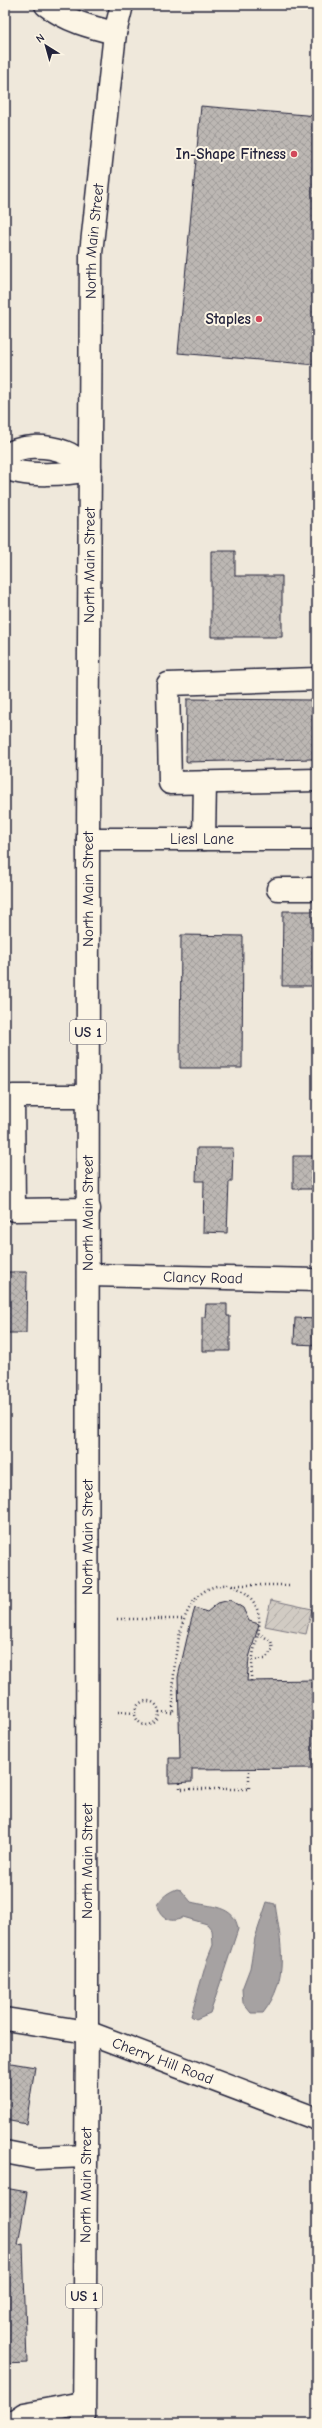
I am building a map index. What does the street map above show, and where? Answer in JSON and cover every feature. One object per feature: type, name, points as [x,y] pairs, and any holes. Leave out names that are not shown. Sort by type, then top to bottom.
[{"type":"main road","points":[[46,5],[59,15],[88,26],[116,33]]},
{"type":"main road","name":"North Main Street","points":[[84,2413],[87,2032],[89,1275],[88,839],[91,253],[116,33],[122,5]]},
{"type":"main road","points":[[5,456],[14,449],[43,447],[65,452],[90,470]]},
{"type":"main road","points":[[5,467],[13,471],[53,473],[70,473],[90,470]]},
{"type":"main road","points":[[317,679],[168,684],[170,783],[317,780]]},
{"type":"main road","points":[[204,839],[205,782]]},
{"type":"main road","name":"Liesl Lane","points":[[88,839],[317,839]]},
{"type":"main road","points":[[278,889],[317,888]]},
{"type":"main road","points":[[88,1096],[13,1096],[9,1210],[89,1209]]},
{"type":"main road","name":"Clancy Road","points":[[89,1275],[317,1280]]},
{"type":"main road","name":"Cherry Hill Road","points":[[5,2019],[87,2032],[317,2119]]},
{"type":"main road","points":[[5,2152],[36,2158],[86,2156]]},
{"type":"main road","points":[[11,2423],[24,2414],[84,2413]]},
{"type":"path","points":[[225,1584],[239,1589],[256,1605],[260,1619],[252,1660],[251,1681]]},
{"type":"path","points":[[159,1712],[173,1713],[174,1675],[184,1620],[188,1609],[199,1595],[211,1588],[225,1584],[289,1585]]},
{"type":"path","points":[[117,1619],[184,1620]]},
{"type":"path","points":[[252,1660],[265,1659],[273,1649],[273,1644],[268,1638],[258,1633]]},
{"type":"path","points":[[149,1700],[156,1704],[159,1712],[157,1720],[147,1725],[139,1723],[134,1713],[140,1702],[149,1700]]},
{"type":"path","points":[[118,1712],[134,1713]]},
{"type":"path","points":[[180,1783],[180,1789],[249,1789],[249,1768]]},
{"type":"shaded area","points":[[271,1600],[312,1609],[306,1634],[265,1626]]},
{"type":"shaded area","points":[[177,1889],[181,1890],[191,1902],[213,1906],[227,1911],[236,1921],[238,1929],[210,2013],[196,2019],[191,2016],[207,1960],[213,1945],[212,1930],[207,1924],[183,1917],[172,1920],[162,1916],[157,1905],[166,1895]]},
{"type":"shaded area","points":[[267,1902],[275,1904],[281,1947],[280,1974],[272,2000],[263,2013],[251,2013],[243,2003],[242,1989],[250,1968],[255,1938]]},
{"type":"building","points":[[201,106],[317,116],[317,365],[178,353]]},
{"type":"building","points":[[211,551],[235,551],[235,576],[282,576],[282,637],[211,637]]},
{"type":"building","points":[[187,699],[314,700],[313,759],[186,762]]},
{"type":"building","points":[[283,911],[316,911],[316,986],[282,986]]},
{"type":"building","points":[[181,935],[243,936],[242,1068],[180,1068]]},
{"type":"building","points":[[197,1148],[233,1148],[232,1182],[229,1182],[227,1233],[203,1232],[204,1181],[196,1181]]},
{"type":"building","points":[[293,1156],[317,1156],[317,1189],[293,1189]]},
{"type":"building","points":[[5,1272],[27,1272],[26,1333],[5,1333]]},
{"type":"building","points":[[206,1304],[227,1304],[227,1316],[230,1316],[230,1351],[202,1351],[202,1317],[205,1317]]},
{"type":"building","points":[[295,1318],[317,1319],[317,1345],[294,1344]]},
{"type":"building","points":[[230,1600],[243,1608],[249,1621],[259,1624],[249,1658],[247,1681],[317,1680],[317,1768],[192,1769],[192,1782],[169,1783],[169,1758],[180,1758],[178,1677],[195,1608],[207,1612],[218,1603]]},
{"type":"building","points":[[5,2062],[35,2067],[26,2124],[5,2120]]},
{"type":"building","points":[[5,2188],[27,2192],[18,2245],[23,2244],[27,2363],[5,2364]]},
{"type":"place","name":"In-Shape Fitness","points":[[294,154]]},
{"type":"place","name":"Staples","points":[[259,319]]}]
